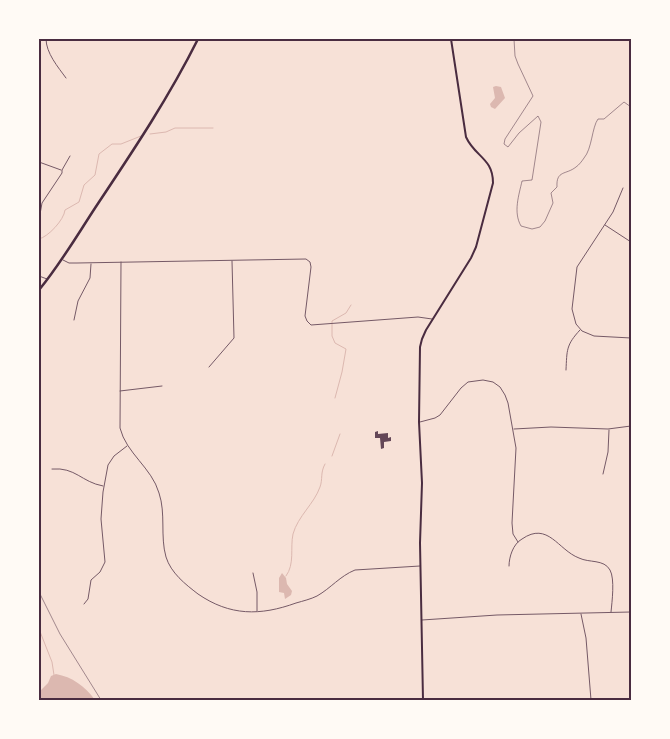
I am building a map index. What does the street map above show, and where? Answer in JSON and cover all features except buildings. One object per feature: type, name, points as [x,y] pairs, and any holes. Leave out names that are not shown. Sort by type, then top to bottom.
[{"type":"main road","points":[[39,290],[62,259],[148,129],[198,39]]},
{"type":"main road","points":[[422,700],[420,566],[422,484],[419,422],[421,343],[423,335],[432,319],[462,275],[476,247],[492,183],[492,174],[488,163],[472,147],[466,137],[451,39]]},
{"type":"street","points":[[46,39],[51,57],[66,78]]},
{"type":"street","points":[[39,220],[42,203],[62,173],[70,156]]},
{"type":"street","points":[[39,162],[62,170]]},
{"type":"street","points":[[623,188],[613,212],[577,267],[573,316],[580,329],[594,336],[631,338]]},
{"type":"street","points":[[604,225],[631,242]]},
{"type":"street","points":[[62,259],[69,263],[304,259],[308,260],[311,265],[305,316],[307,322],[311,325],[418,317],[432,319]]},
{"type":"street","points":[[209,367],[234,338],[232,260]]},
{"type":"street","points":[[121,262],[119,423],[121,434],[127,445],[149,474],[158,490],[162,506],[165,554],[173,572],[194,591],[213,603],[236,611],[257,612],[283,608],[316,596],[346,574],[355,570],[420,566]]},
{"type":"street","points":[[74,320],[78,301],[90,278],[90,263]]},
{"type":"street","points":[[39,276],[47,280]]},
{"type":"street","points":[[566,370],[570,340],[580,329]]},
{"type":"street","points":[[419,422],[440,415],[466,383],[483,380],[496,384],[504,391],[516,449],[512,523],[518,542]]},
{"type":"street","points":[[119,391],[162,386]]},
{"type":"street","points":[[513,430],[531,427],[609,429],[631,426]]},
{"type":"street","points":[[603,474],[608,452],[609,429]]},
{"type":"street","points":[[84,604],[88,599],[91,580],[100,572],[105,562],[101,518],[109,460],[127,445]]},
{"type":"street","points":[[52,469],[62,468],[71,470],[92,484],[104,486]]},
{"type":"street","points":[[509,566],[509,560],[518,542],[529,535],[540,533],[549,536],[580,559],[605,564],[610,569],[613,576],[611,613]]},
{"type":"street","points":[[253,573],[257,592],[257,612]]},
{"type":"street","points":[[422,620],[498,615],[631,612]]},
{"type":"street","points":[[581,613],[586,638],[591,700]]},
{"type":"path","points":[[514,39],[518,64],[533,96],[505,139],[504,144],[508,147],[519,132],[538,116],[541,122],[532,180],[522,181],[518,197],[517,215],[521,226],[532,229],[540,227],[545,221],[553,203],[551,192],[556,189],[558,177],[561,173],[576,167],[586,156],[593,138],[596,121],[604,119],[624,102],[631,107]]},
{"type":"path","points":[[39,592],[56,628],[101,700]]},
{"type":"shaded area","points":[[493,87],[501,87],[505,98],[495,109],[490,104],[495,98]]},
{"type":"shaded area","points":[[282,573],[292,591],[291,595],[285,599],[284,593],[279,592],[279,578]]},
{"type":"shaded area","points":[[56,674],[78,683],[95,700],[40,700],[39,692],[48,683],[51,676]]},
{"type":"waterway","points":[[150,134],[166,132],[175,128],[213,128]]},
{"type":"waterway","points":[[39,239],[55,228],[65,210],[79,202],[84,185],[95,175],[99,154],[112,144],[121,144],[141,136]]},
{"type":"waterway","points":[[335,398],[346,349],[335,343],[332,336],[332,321],[346,313],[351,305]]},
{"type":"waterway","points":[[332,456],[340,434]]},
{"type":"waterway","points":[[286,576],[291,561],[292,539],[295,528],[317,493],[325,464]]},
{"type":"waterway","points":[[39,629],[52,662],[54,675]]}]
